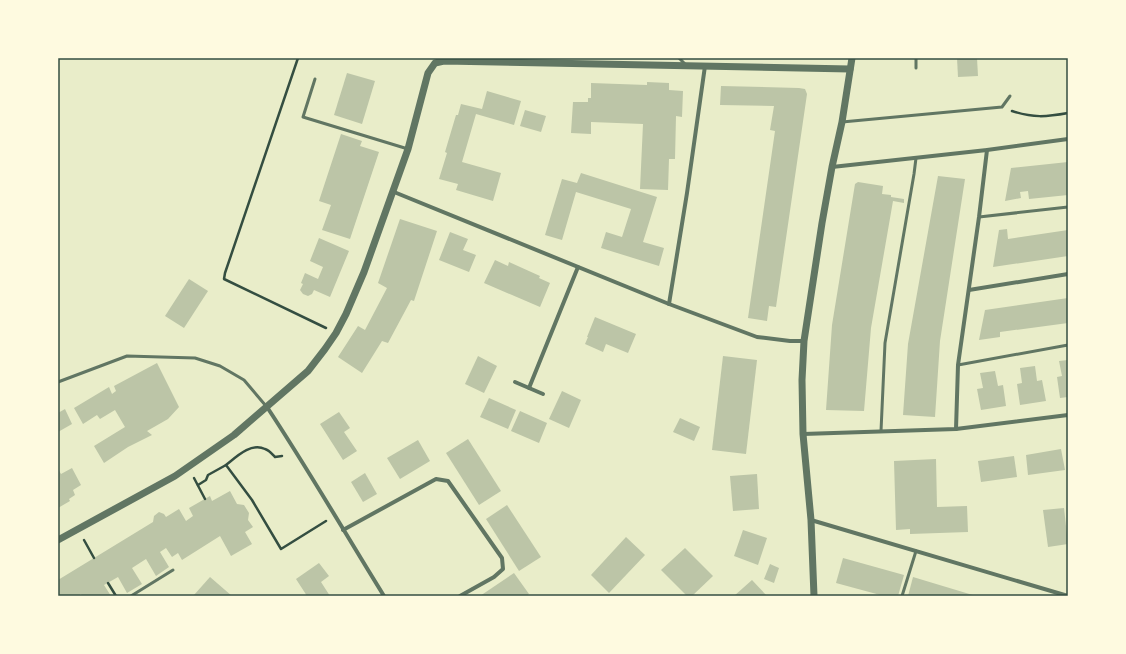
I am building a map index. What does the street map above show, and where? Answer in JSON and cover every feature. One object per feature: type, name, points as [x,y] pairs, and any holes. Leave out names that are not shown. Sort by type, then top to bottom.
[{"type":"street","points":[[814,596],[811,520],[803,434],[802,380],[804,341],[832,168],[842,122],[852,58]]},
{"type":"street","points":[[58,540],[175,476],[234,436],[308,371],[336,333],[364,272],[394,192],[408,149],[428,73],[435,63],[444,61],[577,60],[687,66],[850,69]]},
{"type":"street","points":[[669,304],[705,66]]},
{"type":"street","points":[[832,168],[1068,139]]},
{"type":"street","points":[[956,429],[958,365],[987,150]]},
{"type":"street","points":[[394,192],[669,304],[757,337],[790,342],[804,341]]},
{"type":"street","points":[[529,388],[578,267]]},
{"type":"street","points":[[969,290],[1068,274]]},
{"type":"street","points":[[515,382],[543,394]]},
{"type":"street","points":[[267,407],[292,444],[384,596]]},
{"type":"street","points":[[803,434],[956,429],[1068,415]]},
{"type":"street","points":[[343,530],[436,479],[448,481],[502,558],[503,568],[494,577],[460,596]]},
{"type":"street","points":[[811,520],[1068,596]]},
{"type":"lane","points":[[679,58],[687,66]]},
{"type":"lane","points":[[916,58],[916,68]]},
{"type":"lane","points":[[315,79],[303,118],[408,149]]},
{"type":"lane","points":[[842,122],[1002,107],[1010,96]]},
{"type":"lane","points":[[881,431],[885,343],[916,158]]},
{"type":"lane","points":[[979,217],[1068,207]]},
{"type":"lane","points":[[958,365],[1068,345]]},
{"type":"lane","points":[[58,382],[127,356],[195,358],[220,366],[244,380],[267,407]]},
{"type":"lane","points":[[902,596],[916,551]]},
{"type":"lane","points":[[131,596],[173,570]]},
{"type":"path","points":[[298,58],[224,279],[336,333]]},
{"type":"path","points":[[1002,107],[1022,114],[1046,117],[1068,113]]},
{"type":"path","points":[[198,485],[206,480],[208,475],[226,465],[243,452],[258,447],[265,449],[275,457],[282,456]]},
{"type":"path","points":[[226,465],[252,500],[281,549],[326,520]]},
{"type":"path","points":[[194,477],[205,499]]},
{"type":"path","points":[[78,529],[94,558]]},
{"type":"path","points":[[108,582],[116,596]]},
{"type":"building","points":[[957,58],[977,58],[978,76],[958,77]]},
{"type":"building","points":[[347,73],[375,81],[362,124],[334,115]]},
{"type":"building","points":[[647,82],[669,83],[669,90],[683,91],[682,117],[676,116],[675,159],[669,159],[668,190],[640,189],[643,124],[591,122],[591,134],[571,133],[573,102],[588,102],[588,98],[591,98],[591,83],[647,85]]},
{"type":"building","points":[[721,86],[799,88],[805,89],[807,94],[776,307],[769,306],[767,321],[748,318],[775,131],[770,130],[774,106],[720,105]]},
{"type":"building","points":[[487,91],[521,101],[514,125],[476,114],[462,162],[501,173],[493,201],[456,190],[458,184],[439,179],[447,153],[445,152],[456,115],[458,115],[461,104],[482,109]]},
{"type":"building","points":[[525,110],[546,116],[541,132],[520,126]]},
{"type":"building","points":[[341,134],[362,141],[360,146],[379,152],[350,239],[322,230],[331,205],[319,201]]},
{"type":"building","points":[[1068,162],[1068,195],[1029,199],[1028,191],[1020,192],[1021,198],[1005,201],[1011,168]]},
{"type":"building","points":[[581,173],[657,197],[643,242],[664,248],[659,266],[601,248],[606,232],[622,237],[631,209],[576,192],[562,240],[545,235],[562,179],[577,183]]},
{"type":"building","points":[[938,176],[965,179],[940,341],[935,417],[903,415],[908,344]]},
{"type":"building","points":[[858,182],[883,186],[882,194],[904,199],[904,203],[893,201],[871,328],[864,411],[826,410],[832,325],[855,184]]},
{"type":"building","points":[[400,219],[437,231],[414,301],[411,300],[388,343],[382,341],[362,373],[338,357],[358,326],[365,330],[387,288],[378,283]]},
{"type":"building","points":[[1007,229],[1008,239],[1068,230],[1068,256],[993,267],[999,230]]},
{"type":"building","points":[[450,232],[468,239],[463,250],[476,255],[469,272],[439,260]]},
{"type":"building","points":[[319,238],[349,251],[330,297],[314,290],[312,294],[308,296],[303,294],[300,290],[305,273],[318,279],[323,267],[310,261]]},
{"type":"building","points":[[495,260],[508,266],[509,262],[540,276],[539,278],[550,283],[540,307],[484,283]]},
{"type":"building","points":[[189,279],[208,291],[184,328],[165,316]]},
{"type":"building","points":[[1068,298],[1068,323],[1000,332],[1000,337],[979,340],[985,310]]},
{"type":"building","points":[[595,317],[636,334],[628,353],[606,344],[603,352],[585,344]]},
{"type":"building","points":[[478,356],[497,366],[484,393],[465,384]]},
{"type":"building","points":[[723,356],[757,360],[746,454],[712,450]]},
{"type":"building","points":[[1068,360],[1068,397],[1060,398],[1057,377],[1062,376],[1059,361]]},
{"type":"building","points":[[157,363],[179,407],[168,419],[147,431],[152,435],[128,447],[104,463],[94,446],[125,427],[115,410],[100,419],[97,415],[83,424],[74,408],[109,387],[112,394],[116,391],[114,386]]},
{"type":"building","points":[[1035,366],[1037,381],[1042,380],[1046,401],[1020,405],[1017,384],[1022,383],[1020,368]]},
{"type":"building","points":[[995,371],[998,386],[1003,385],[1006,406],[981,410],[977,389],[983,388],[980,373]]},
{"type":"building","points":[[562,391],[581,400],[569,428],[549,419]]},
{"type":"building","points":[[489,398],[516,410],[508,429],[480,417]]},
{"type":"building","points":[[65,409],[72,424],[58,432],[58,413]]},
{"type":"building","points":[[520,411],[547,423],[539,443],[511,431]]},
{"type":"building","points":[[339,412],[350,428],[344,432],[357,451],[343,460],[320,424]]},
{"type":"building","points":[[680,418],[700,427],[694,441],[673,432]]},
{"type":"building","points":[[468,439],[501,491],[479,505],[446,453]]},
{"type":"building","points":[[418,440],[430,461],[400,479],[387,458]]},
{"type":"building","points":[[1061,449],[1065,470],[1028,475],[1026,455]]},
{"type":"building","points":[[1014,456],[1017,477],[981,482],[978,461]]},
{"type":"building","points":[[936,459],[937,507],[967,506],[968,532],[910,534],[910,529],[896,530],[894,461]]},
{"type":"building","points":[[72,468],[81,485],[73,490],[75,495],[69,499],[70,501],[58,508],[58,469],[61,474]]},
{"type":"building","points":[[365,473],[377,494],[363,502],[351,482]]},
{"type":"building","points":[[757,474],[759,509],[733,511],[730,476]]},
{"type":"building","points":[[230,491],[237,504],[244,505],[249,513],[248,520],[253,527],[245,532],[252,544],[231,556],[220,536],[182,560],[178,553],[172,557],[166,548],[160,552],[169,567],[156,576],[146,559],[132,568],[142,584],[127,593],[118,577],[104,585],[111,596],[82,596],[81,594],[78,596],[58,596],[58,580],[153,522],[154,516],[159,512],[164,514],[166,517],[179,509],[186,521],[193,516],[189,508],[210,496],[212,501]]},
{"type":"building","points":[[507,505],[541,557],[519,571],[486,519]]},
{"type":"building","points":[[1064,508],[1068,544],[1048,547],[1043,510]]},
{"type":"building","points":[[743,530],[767,538],[758,565],[734,556]]},
{"type":"building","points":[[626,537],[645,555],[609,593],[591,575]]},
{"type":"building","points":[[685,548],[713,576],[692,596],[687,596],[661,570]]},
{"type":"building","points":[[843,558],[904,575],[898,596],[884,596],[836,583]]},
{"type":"building","points":[[319,563],[329,576],[321,582],[330,596],[307,596],[296,579]]},
{"type":"building","points":[[770,564],[779,568],[774,583],[764,579]]},
{"type":"building","points":[[514,573],[529,594],[526,596],[480,596]]},
{"type":"building","points":[[210,577],[232,596],[194,595]]},
{"type":"building","points":[[913,577],[976,596],[908,596]]},
{"type":"building","points":[[752,580],[767,596],[734,596]]}]
